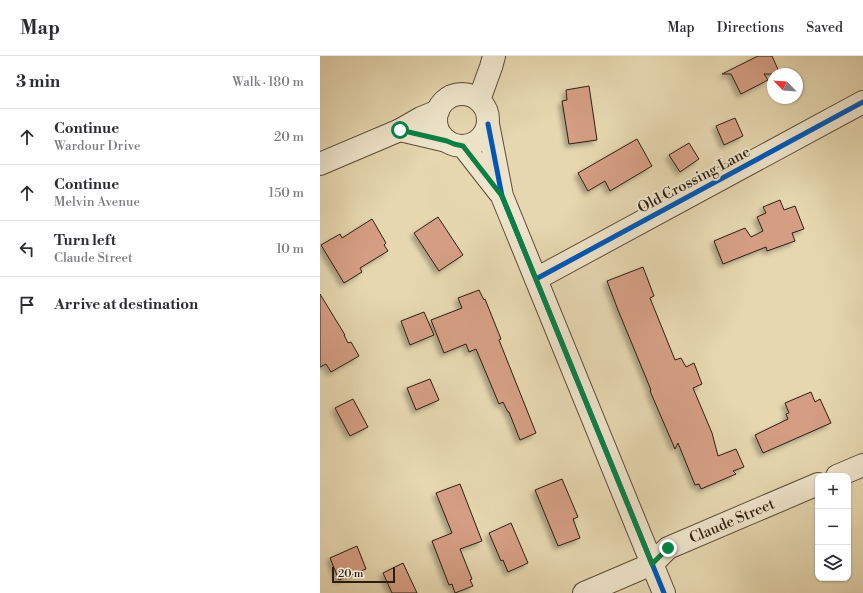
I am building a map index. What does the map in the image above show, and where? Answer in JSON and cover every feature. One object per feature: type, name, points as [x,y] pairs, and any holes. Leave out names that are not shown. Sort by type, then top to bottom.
[{"type":"street","points":[[479,100],[494,56]]},
{"type":"street","points":[[320,164],[400,130],[438,110],[443,103],[453,96],[461,94],[468,95],[479,100],[485,107],[502,196],[664,593]]},
{"type":"street","name":"Old Crossing Lane","points":[[536,279],[863,102]]},
{"type":"street","points":[[438,110],[437,124],[440,133],[455,144],[502,196]]},
{"type":"street","points":[[400,130],[455,144],[473,144],[484,134],[488,124]]},
{"type":"street","points":[[844,473],[863,465]]},
{"type":"street","name":"Claude Street","points":[[584,593],[652,564],[668,548],[815,485]]},
{"type":"building","points":[[758,56],[772,56],[777,68],[767,68],[767,74],[764,74],[767,81],[741,94],[731,74],[722,74]]},
{"type":"building","points":[[589,86],[597,140],[569,144],[562,101],[567,100],[566,90]]},
{"type":"building","points":[[735,118],[743,136],[724,145],[716,126]]},
{"type":"building","points":[[637,139],[652,166],[610,191],[605,181],[588,191],[578,173]]},
{"type":"building","points":[[689,143],[699,159],[680,172],[669,155]]},
{"type":"building","points":[[780,200],[784,210],[795,206],[804,229],[792,233],[795,241],[767,251],[766,247],[723,264],[714,241],[745,228],[751,237],[763,231],[757,217],[766,213],[763,207]]},
{"type":"building","points":[[438,217],[463,255],[439,271],[414,233]]},
{"type":"building","points":[[372,219],[386,243],[384,245],[388,251],[360,268],[362,272],[344,283],[321,245],[340,234],[342,238]]},
{"type":"building","points":[[643,267],[654,296],[650,298],[675,360],[681,358],[686,367],[694,363],[702,384],[693,388],[712,433],[718,456],[736,449],[744,467],[733,471],[736,474],[701,489],[699,484],[695,485],[678,443],[675,449],[650,391],[651,390],[607,281]]},
{"type":"building","points":[[479,290],[484,300],[485,299],[501,339],[499,340],[536,433],[520,440],[509,412],[503,402],[499,404],[476,349],[469,352],[466,344],[444,353],[431,320],[462,308],[458,298]]},
{"type":"building","points":[[320,294],[345,335],[348,343],[351,342],[359,356],[331,372],[326,364],[320,367]]},
{"type":"building","points":[[424,312],[434,335],[410,345],[401,321]]},
{"type":"building","points":[[430,379],[439,400],[416,410],[407,388]]},
{"type":"building","points":[[811,392],[815,402],[820,399],[831,423],[763,453],[755,435],[788,419],[786,414],[789,413],[785,403]]},
{"type":"building","points":[[353,399],[368,427],[350,436],[335,408]]},
{"type":"building","points":[[562,479],[578,517],[573,519],[580,538],[558,546],[535,490]]},
{"type":"building","points":[[460,484],[482,541],[460,549],[472,579],[470,580],[473,586],[455,593],[452,584],[449,585],[432,541],[452,533],[436,493]]},
{"type":"building","points":[[511,523],[528,563],[508,572],[503,560],[501,561],[489,533]]},
{"type":"building","points":[[357,546],[366,569],[339,580],[330,558]]},
{"type":"building","points":[[403,563],[417,593],[392,593],[383,573]]},
{"type":"cycle path","points":[[536,279],[863,102]]},
{"type":"cycle path","points":[[488,124],[502,196],[664,593]]},
{"type":"route","points":[[400,130],[463,146],[502,196],[652,564],[668,548]]}]
